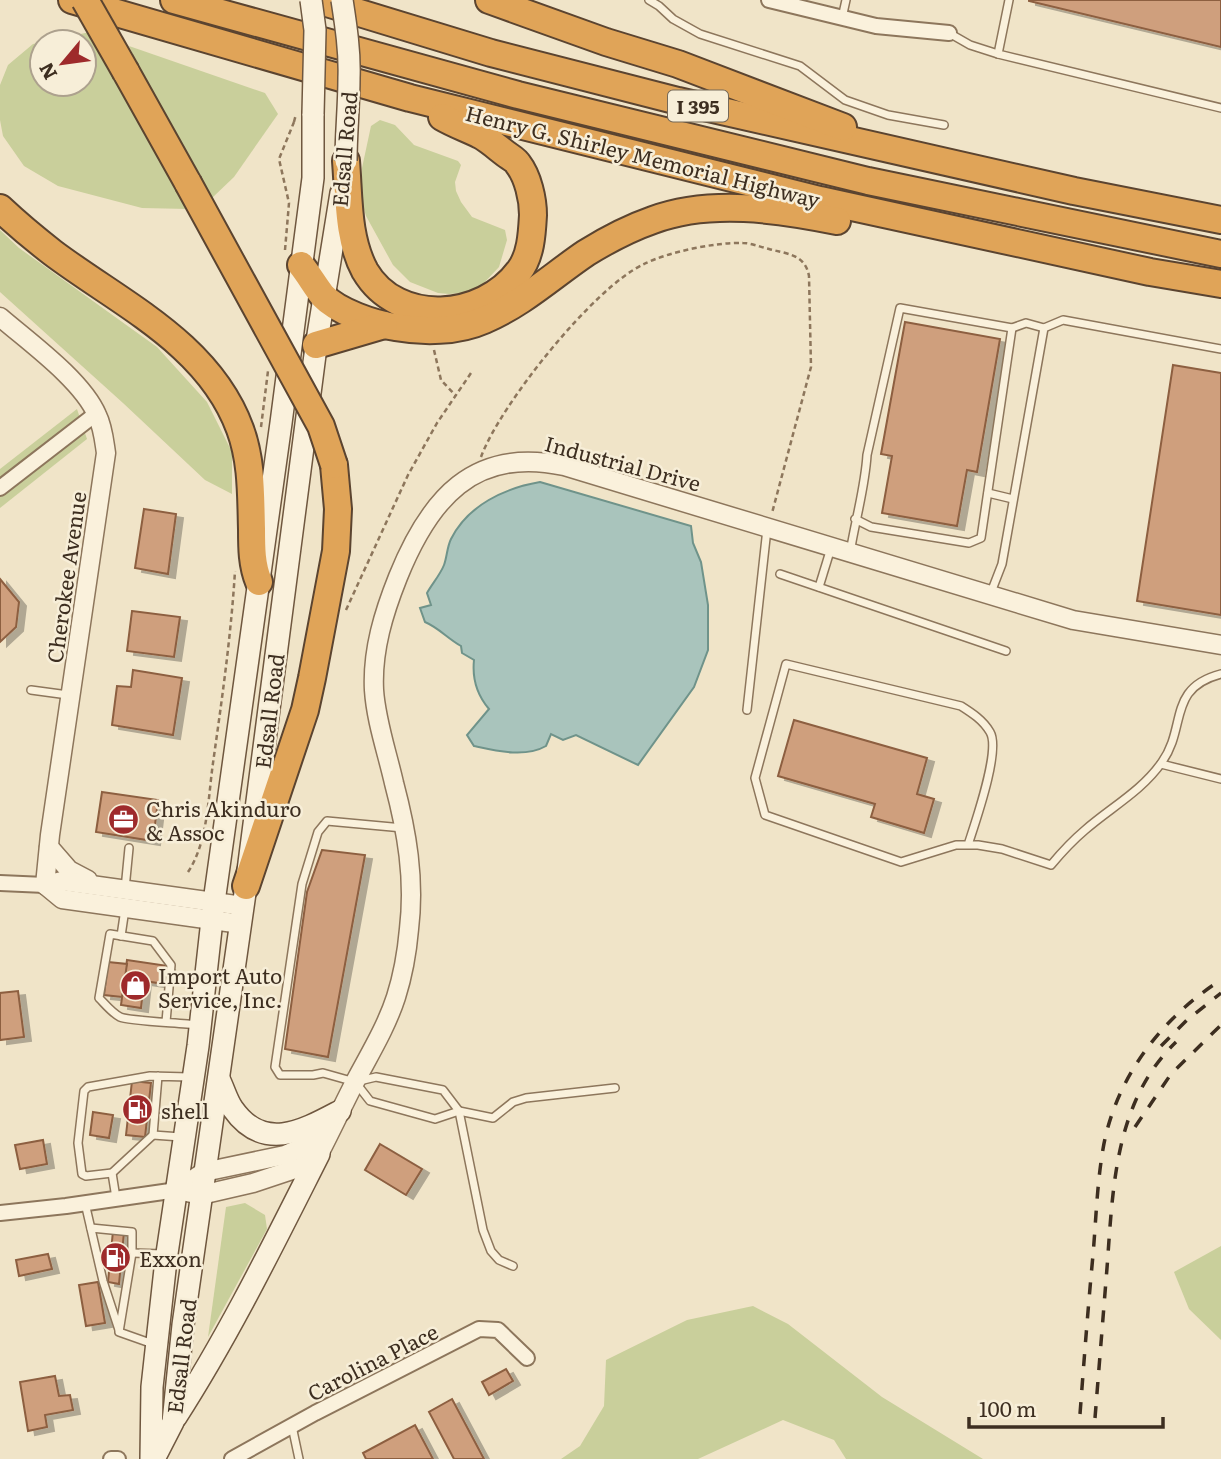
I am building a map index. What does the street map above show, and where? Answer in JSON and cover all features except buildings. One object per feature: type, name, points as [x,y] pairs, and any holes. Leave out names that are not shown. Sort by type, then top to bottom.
[{"type":"highway","name":"Henry G. Shirley Memorial Highway","points":[[72,0],[410,98],[820,200],[1221,284]]},
{"type":"highway","points":[[85,0],[321,426],[334,465],[338,509],[336,551],[312,678],[305,710],[243,906]]},
{"type":"highway","points":[[174,0],[518,95],[854,177],[1221,254]]},
{"type":"highway","name":"I 395","points":[[317,0],[491,53],[678,101],[906,154],[1221,220]]},
{"type":"highway","points":[[489,0],[606,42],[678,64],[817,116],[906,154]]},
{"type":"highway","points":[[346,161],[352,234],[364,269],[377,288],[398,301],[423,310],[459,309],[478,304],[496,294],[520,270],[532,237],[533,199],[518,164],[483,136],[410,98]]},
{"type":"highway","points":[[0,208],[54,253],[166,332],[192,355],[222,391],[233,411],[248,454],[253,568],[259,582]]},
{"type":"highway","points":[[301,265],[325,298],[366,321],[419,331],[455,328],[483,321],[533,293],[612,238],[655,219],[682,212],[713,208],[801,214],[920,240],[950,229]]},
{"type":"highway","points":[[316,345],[384,325]]},
{"type":"main road","name":"Edsall Road","points":[[153,1459],[152,1387],[167,1254],[194,1077],[213,911],[313,178],[316,30],[311,0]]},
{"type":"main road","name":"Edsall Road","points":[[153,1459],[173,1422],[183,1325],[243,906],[316,345],[346,161],[349,77],[342,0]]},
{"type":"main road","points":[[219,1079],[233,1109],[247,1124],[265,1133],[282,1136],[303,1131],[340,1111]]},
{"type":"main road","points":[[173,1422],[206,1371],[246,1298],[319,1154]]},
{"type":"street","points":[[769,0],[876,26],[949,33]]},
{"type":"street","name":"Cherokee Avenue","points":[[0,317],[77,385],[97,413],[106,453],[45,885]]},
{"type":"street","points":[[0,488],[97,413]]},
{"type":"street","name":"Industrial Drive","points":[[319,1154],[389,1014],[401,978],[409,931],[412,882],[405,828],[374,693],[375,658],[382,623],[405,559],[420,529],[448,492],[475,473],[517,461],[564,466],[717,511],[770,520],[831,548],[1095,625],[1221,645]]},
{"type":"street","points":[[49,847],[69,870],[125,899]]},
{"type":"street","points":[[0,883],[45,885],[61,881],[104,887]]},
{"type":"street","points":[[45,885],[62,899],[125,899],[213,911],[243,906]]},
{"type":"street","name":"Industrial Drive","points":[[177,1190],[204,1172],[285,1155],[301,1149],[340,1111]]},
{"type":"street","points":[[0,1213],[177,1190],[201,1195],[283,1175],[301,1167],[319,1154]]},
{"type":"street","name":"Carolina Place","points":[[232,1459],[479,1329],[498,1329],[527,1358]]},
{"type":"street","points":[[111,1459],[118,1459]]},
{"type":"lane","points":[[649,0],[673,19],[700,34],[800,66],[845,100],[888,115],[944,125]]},
{"type":"lane","points":[[842,18],[846,0]]},
{"type":"lane","points":[[998,54],[1009,0]]},
{"type":"lane","points":[[949,33],[970,45],[998,54],[1221,108]]},
{"type":"lane","points":[[850,554],[900,308],[1012,328],[1026,323],[1044,328],[1063,320],[1221,349]]},
{"type":"lane","points":[[855,519],[871,527],[969,543],[981,538],[1012,328]]},
{"type":"lane","points":[[990,596],[1002,564],[1044,328]]},
{"type":"lane","points":[[988,493],[1013,499]]},
{"type":"lane","points":[[747,710],[770,520]]},
{"type":"lane","points":[[819,587],[831,548]]},
{"type":"lane","points":[[780,573],[1006,650]]},
{"type":"lane","points":[[968,845],[993,757],[992,734],[978,717],[961,706],[786,664],[755,778],[765,815],[901,862],[945,848],[968,845],[1002,849],[1051,865],[1085,830],[1145,783],[1170,749],[1184,697],[1195,685],[1221,674]]},
{"type":"lane","points":[[31,690],[71,696]]},
{"type":"lane","points":[[1161,764],[1221,779]]},
{"type":"lane","points":[[405,828],[327,821],[318,832],[302,884],[275,1068],[280,1075],[323,1073],[355,1082],[376,1077],[443,1090],[459,1111],[483,1230],[491,1251],[499,1260],[513,1266]]},
{"type":"lane","points":[[121,936],[129,848]]},
{"type":"lane","points":[[166,1022],[171,965],[153,941],[110,934],[99,998],[121,1018],[166,1022],[201,1025]]},
{"type":"lane","points":[[158,1076],[153,1135],[112,1173],[86,1177],[82,1174],[78,1143],[84,1091],[92,1085],[158,1076],[194,1077]]},
{"type":"lane","points":[[355,1082],[370,1101],[435,1119],[459,1111],[493,1118],[513,1102],[526,1098],[615,1088]]},
{"type":"lane","points":[[153,1135],[184,1138]]},
{"type":"lane","points":[[112,1173],[116,1198]]},
{"type":"lane","points":[[85,1202],[103,1281],[119,1332]]},
{"type":"lane","points":[[91,1228],[132,1232],[132,1253],[119,1332]]},
{"type":"lane","points":[[132,1253],[167,1254]]},
{"type":"lane","points":[[119,1332],[156,1345]]},
{"type":"lane","points":[[292,1426],[299,1459]]},
{"type":"path","points":[[489,436],[537,367],[607,289],[643,264],[679,251],[744,243],[797,256],[807,266],[811,367],[770,520]]},
{"type":"path","points":[[431,330],[442,380],[456,396]]},
{"type":"path","points":[[346,610],[408,475],[471,373]]},
{"type":"green space","points":[[129,46],[265,93],[278,114],[234,177],[212,198],[141,72]]},
{"type":"green space","points":[[98,47],[188,209],[142,208],[58,186],[24,166],[3,136],[0,120],[0,85],[8,65],[28,48],[28,98],[98,98]]},
{"type":"green space","points":[[380,120],[395,125],[414,145],[458,161],[461,165],[455,182],[461,202],[472,217],[505,230],[507,240],[499,267],[482,285],[470,292],[438,293],[410,282],[393,265],[366,216],[361,199],[362,168],[371,126]]},
{"type":"green space","points":[[0,230],[19,248],[157,347],[207,402],[232,452],[232,494],[205,480],[0,292]]},
{"type":"green space","points":[[77,409],[87,439],[0,508],[0,469]]},
{"type":"green space","points":[[245,1203],[265,1215],[267,1229],[208,1337],[226,1207]]},
{"type":"green space","points":[[1221,1246],[1221,1340],[1189,1309],[1174,1272]]},
{"type":"green space","points":[[753,1306],[788,1324],[882,1397],[983,1459],[846,1459],[834,1440],[783,1420],[698,1459],[561,1459],[580,1446],[604,1406],[606,1360],[687,1320]]},
{"type":"water","points":[[540,482],[691,526],[693,543],[701,562],[708,605],[708,650],[694,687],[638,765],[576,735],[563,740],[551,734],[546,746],[520,753],[474,746],[467,735],[489,709],[476,686],[474,660],[462,653],[461,646],[425,622],[420,608],[431,605],[427,593],[444,565],[451,539],[467,517],[501,494]]},
{"type":"railway","points":[[1080,1414],[1098,1189],[1109,1123],[1118,1098],[1144,1052],[1179,1013],[1221,980]]},
{"type":"railway","points":[[1161,1046],[1187,1020],[1221,993]]},
{"type":"railway","points":[[1135,1127],[1171,1074],[1221,1025]]},
{"type":"railway","points":[[1095,1418],[1112,1208],[1120,1148],[1140,1092],[1155,1066],[1176,1042]]},
{"type":"place","name":"Chris Akinduro & Assoc","points":[[123,819]]},
{"type":"place","name":"Import Auto Service, Inc.","points":[[135,986]]},
{"type":"place","name":"shell","points":[[138,1109]]},
{"type":"place","name":"Exxon","points":[[116,1257]]}]
